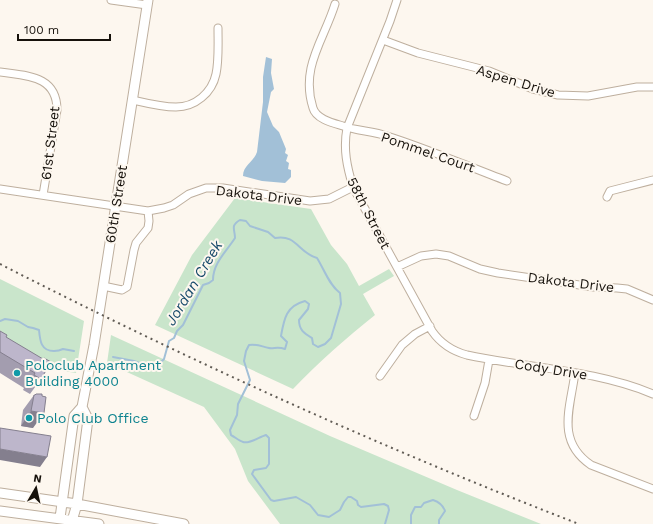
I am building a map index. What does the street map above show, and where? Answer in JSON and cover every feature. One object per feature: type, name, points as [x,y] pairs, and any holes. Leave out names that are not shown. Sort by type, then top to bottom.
[{"type":"main road","name":"60th Street","points":[[59,521],[74,416],[82,407],[94,345],[148,2]]},
{"type":"main road","name":"60th Street","points":[[72,522],[77,504],[88,419],[82,407]]},
{"type":"main road","points":[[0,493],[63,501],[184,524]]},
{"type":"main road","points":[[0,511],[59,521],[99,524]]},
{"type":"street","points":[[111,0],[148,2]]},
{"type":"street","name":"58th Street","points":[[397,0],[383,40],[347,128],[344,146],[346,162],[353,187],[397,267],[430,326],[438,338],[448,347]]},
{"type":"street","name":"Pommel Court","points":[[336,4],[317,48],[309,78],[313,110],[324,120],[347,128],[386,136],[507,180]]},
{"type":"street","points":[[132,100],[176,107],[191,104],[204,95],[210,89],[216,74],[218,28]]},
{"type":"street","name":"Aspen Drive","points":[[383,40],[418,52],[489,70],[533,89],[558,94],[588,96],[637,88],[653,87]]},
{"type":"street","name":"61st Street","points":[[0,72],[43,81],[48,85],[55,96],[57,103],[43,195]]},
{"type":"street","points":[[607,197],[610,190],[653,180]]},
{"type":"street","name":"Dakota Drive","points":[[0,189],[148,212],[164,208],[189,194],[206,188],[223,188],[310,201],[329,199],[353,187]]},
{"type":"street","points":[[103,286],[122,290],[127,287],[136,244],[148,228],[148,212]]},
{"type":"street","name":"Dakota Drive","points":[[397,267],[421,256],[436,254],[449,256],[480,269],[498,273],[593,287],[617,288],[627,290],[653,300]]},
{"type":"street","points":[[380,376],[402,345],[415,334],[430,326]]},
{"type":"street","name":"Cody Drive","points":[[448,347],[467,356],[605,378],[637,387],[653,394]]},
{"type":"street","points":[[474,416],[486,384],[489,360]]},
{"type":"street","points":[[575,373],[567,427],[574,448],[582,458],[591,465],[653,489]]},
{"type":"green space","points":[[235,198],[311,209],[331,245],[347,264],[359,286],[389,269],[394,276],[363,294],[375,315],[333,350],[293,389],[155,325],[192,255]]},
{"type":"green space","points":[[0,279],[84,321],[76,373],[37,367],[0,344]]},
{"type":"green space","points":[[111,335],[330,436],[541,524],[280,524],[248,481],[235,449],[204,407],[107,363]]},
{"type":"water","points":[[266,57],[272,59],[271,73],[274,89],[271,92],[267,112],[273,126],[279,132],[286,149],[285,153],[288,155],[286,161],[289,163],[288,169],[291,170],[291,177],[285,183],[262,181],[243,176],[243,172],[257,152],[263,102],[263,77]]},
{"type":"building","points":[[0,331],[7,335],[6,337],[43,359],[44,358],[51,362],[41,379],[34,375],[35,373],[0,352]]},
{"type":"building","points":[[42,394],[42,396],[46,397],[44,413],[31,411],[34,395]]},
{"type":"building","points":[[0,428],[51,436],[47,457],[0,449]]},
{"type":"waterway","name":"Jordan Creek","points":[[113,357],[134,361],[150,367],[154,367],[164,359],[169,341],[174,338],[177,331],[183,325],[203,285],[213,280],[215,268],[235,238],[234,226],[240,220],[246,221],[250,226],[268,232],[275,238],[293,241],[311,256],[317,258],[330,281],[340,293],[341,304],[331,338],[325,344],[318,347],[313,344],[312,338],[301,329],[299,320],[308,309],[309,304],[305,301],[294,306],[287,314],[283,324],[281,336],[287,342],[285,349],[249,345],[244,361],[250,380],[238,404],[237,415],[230,430],[231,435],[243,442],[252,441],[266,435],[269,438],[269,464],[266,468],[254,470],[252,474],[271,500],[274,501],[296,497],[310,505],[318,515],[329,517],[340,510],[348,497],[351,497],[357,501],[358,505],[361,507],[384,504],[388,506],[389,510],[385,524]]},
{"type":"waterway","name":"Jordan Creek","points":[[0,321],[5,319],[18,321],[28,327],[39,330],[42,345],[50,351],[59,351],[63,349],[74,351]]},
{"type":"waterway","name":"Jordan Creek","points":[[411,524],[411,515],[415,507],[421,507],[424,503],[433,500],[440,504],[445,511],[439,520],[439,524]]},
{"type":"railway","points":[[0,264],[71,300],[286,402],[432,465],[579,524]]},
{"type":"place","name":"Poloclub Apartment Building 4000","points":[[17,373]]},
{"type":"place","name":"Polo Club Office","points":[[29,418]]}]
